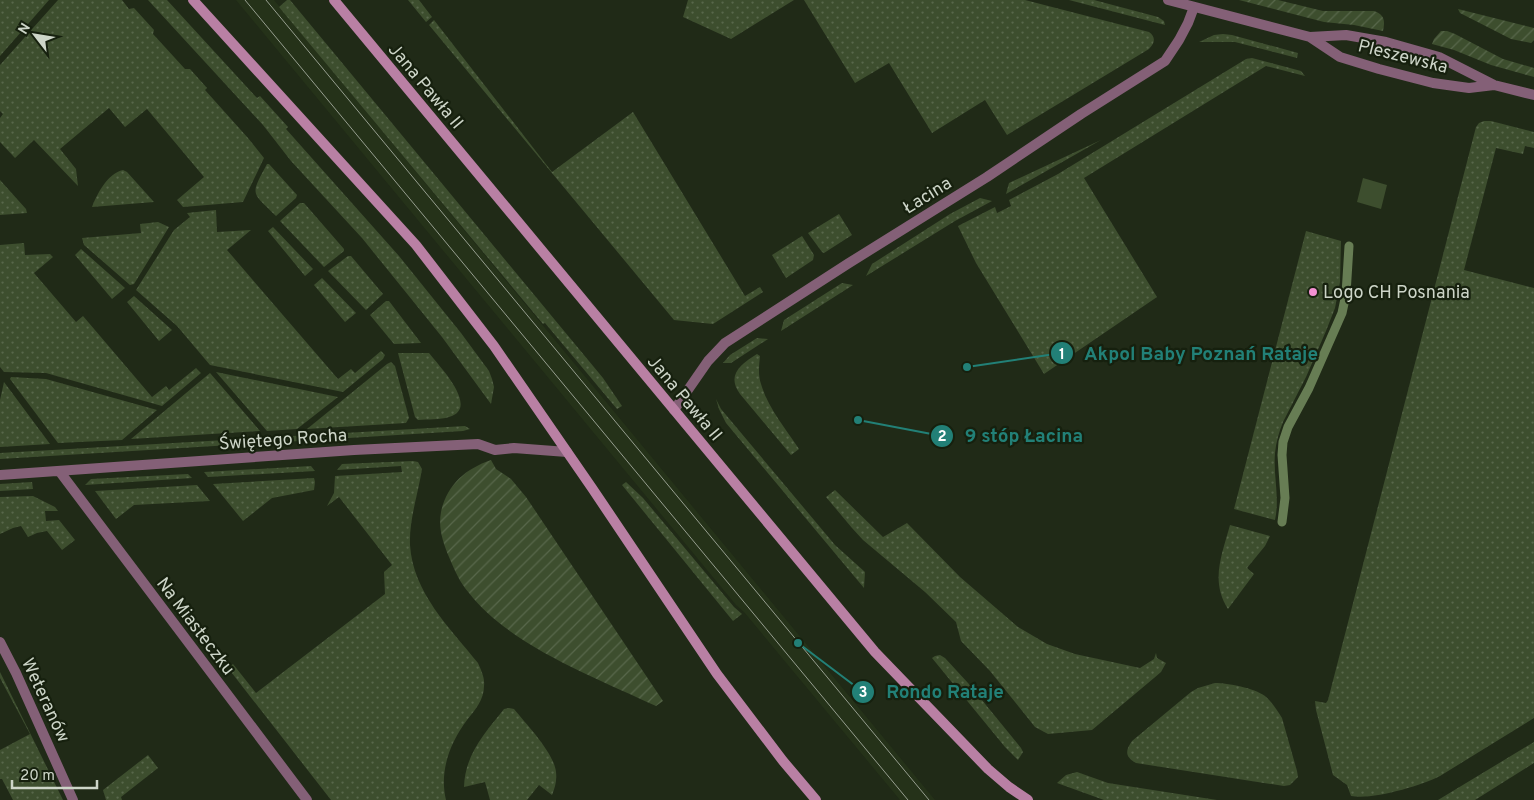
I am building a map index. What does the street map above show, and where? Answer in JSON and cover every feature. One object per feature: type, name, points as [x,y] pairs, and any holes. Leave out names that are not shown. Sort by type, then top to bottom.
[{"type":"main road","points":[[193,0],[416,246],[494,346],[568,452],[717,674],[783,761],[816,800]]},
{"type":"main road","name":"Jana Pawła II","points":[[334,0],[875,652],[988,769],[1009,788],[1028,800]]},
{"type":"street","name":"Pleszewska","points":[[1168,0],[1310,37],[1346,35],[1386,42],[1439,56],[1494,85],[1534,94]]},
{"type":"street","name":"Łacina","points":[[674,410],[708,361],[725,343],[987,177],[1165,61],[1188,23],[1194,7]]},
{"type":"street","name":"Pleszewska","points":[[1310,37],[1340,57],[1379,69],[1433,83],[1469,88],[1494,85]]},
{"type":"street","name":"Świętego Rocha","points":[[0,475],[344,451],[478,444],[495,450],[514,448],[568,452]]},
{"type":"street","name":"Na Miasteczku","points":[[60,472],[307,800]]},
{"type":"street","name":"Weteranów","points":[[0,642],[74,800]]},
{"type":"shaded area","points":[[0,0],[49,0],[0,56]]},
{"type":"shaded area","points":[[58,0],[122,0],[129,9],[134,8],[154,30],[153,34],[185,69],[190,69],[207,88],[205,90],[264,158],[243,202],[183,207],[177,200],[204,177],[147,109],[125,127],[109,108],[60,149],[76,169],[78,186],[34,140],[15,158],[0,142],[0,118],[3,114],[0,111],[0,65]]},
{"type":"shaded area","points":[[148,0],[167,0],[257,98],[260,96],[288,127],[286,129],[399,256],[489,371],[494,387],[491,404],[442,337],[362,238],[291,161],[263,125]]},
{"type":"shaded area","points":[[236,0],[274,0],[935,800],[900,800],[744,612],[736,605]]},
{"type":"shaded area","points":[[287,0],[290,0],[603,378],[622,406],[617,409],[545,323],[543,324],[279,7]]},
{"type":"shaded area","points":[[408,0],[419,0],[432,17],[426,22]]},
{"type":"shaded area","points":[[688,0],[794,0],[731,39],[683,17]]},
{"type":"shaded area","points":[[804,0],[1025,0],[1149,32],[1154,40],[1153,45],[1149,49],[1007,135],[985,100],[932,133],[889,63],[855,83]]},
{"type":"shaded area","points":[[1069,0],[1094,0],[1158,17],[1164,21],[1165,25]]},
{"type":"shaded area","points":[[1239,0],[1278,0],[1323,11],[1374,11],[1380,14],[1383,19],[1383,31],[1354,25],[1324,22]]},
{"type":"shaded area","points":[[1458,9],[1534,28],[1534,40],[1531,43],[1511,39],[1460,13]]},
{"type":"shaded area","points":[[434,20],[552,172],[633,112],[745,296],[760,287],[763,292],[713,324],[674,320],[429,25]]},
{"type":"shaded area","points":[[1441,31],[1455,34],[1503,59],[1534,68],[1534,77],[1491,65],[1454,50],[1432,44]]},
{"type":"shaded area","points":[[1223,34],[1298,53],[1297,58],[1235,42],[1199,42],[1214,35]]},
{"type":"shaded area","points":[[1252,58],[1301,71],[1305,76],[1266,66],[1084,178],[1157,297],[1044,374],[976,263],[958,226],[995,207],[997,213],[1011,206],[1009,200],[1058,174],[1246,59]]},
{"type":"shaded area","points":[[1484,121],[1491,121],[1534,132],[1534,148],[1525,146],[1523,154],[1496,148],[1464,270],[1534,288],[1534,718],[1431,780],[1384,794],[1360,797],[1351,796],[1347,785],[1333,775],[1315,701],[1326,703],[1328,700],[1476,127]]},
{"type":"shaded area","points":[[1101,140],[1006,194],[1009,183]]},
{"type":"shaded area","points":[[267,164],[297,195],[276,216],[256,193],[258,182]]},
{"type":"shaded area","points":[[123,170],[154,202],[92,207],[100,190],[108,180]]},
{"type":"shaded area","points":[[1363,178],[1387,185],[1381,209],[1357,202]]},
{"type":"shaded area","points":[[0,180],[26,209],[27,213],[0,215]]},
{"type":"shaded area","points":[[980,198],[992,201],[955,221],[866,276],[872,264],[950,214]]},
{"type":"shaded area","points":[[300,203],[304,203],[344,249],[324,267],[280,221]]},
{"type":"shaded area","points":[[216,210],[217,232],[251,230],[227,250],[338,379],[351,369],[355,373],[381,351],[385,355],[383,359],[343,392],[210,365],[177,326],[136,290],[174,230],[190,217],[187,213]]},
{"type":"shaded area","points":[[839,214],[852,235],[824,253],[808,233]]},
{"type":"shaded area","points":[[158,222],[169,227],[134,284],[130,285],[84,245],[82,238],[141,233],[140,224]]},
{"type":"shaded area","points":[[273,227],[313,269],[305,276],[268,231]]},
{"type":"shaded area","points":[[1306,231],[1341,241],[1340,282],[1335,308],[1326,331],[1306,377],[1283,422],[1278,437],[1275,449],[1277,503],[1275,520],[1234,509]]},
{"type":"shaded area","points":[[802,236],[814,255],[813,260],[786,278],[772,255]]},
{"type":"shaded area","points":[[24,243],[25,255],[50,254],[53,257],[34,273],[76,322],[83,316],[152,397],[166,386],[169,390],[196,368],[201,373],[162,406],[46,373],[4,372],[0,367],[0,245]]},
{"type":"shaded area","points":[[81,249],[125,288],[112,299],[75,255]]},
{"type":"shaded area","points":[[348,256],[351,256],[383,294],[366,310],[328,271]]},
{"type":"shaded area","points":[[322,278],[356,313],[345,322],[314,285]]},
{"type":"shaded area","points":[[842,283],[853,285],[781,331],[784,320]]},
{"type":"shaded area","points":[[134,296],[172,330],[159,341],[127,302]]},
{"type":"shaded area","points":[[386,301],[389,301],[421,343],[394,344],[370,315]]},
{"type":"shaded area","points":[[757,338],[768,339],[731,363],[723,363],[730,355]]},
{"type":"shaded area","points":[[398,353],[429,353],[448,376],[459,396],[461,405],[458,412],[445,418],[418,420],[415,417]]},
{"type":"shaded area","points":[[757,354],[760,356],[759,377],[764,393],[799,449],[791,455],[736,387],[734,381],[737,371]]},
{"type":"shaded area","points":[[391,362],[395,366],[409,418],[406,423],[307,429],[387,364]]},
{"type":"shaded area","points":[[216,372],[338,397],[297,429],[267,431]]},
{"type":"shaded area","points":[[210,373],[260,431],[131,439]]},
{"type":"shaded area","points":[[11,377],[46,379],[157,410],[122,440],[58,443],[10,379]]},
{"type":"shaded area","points":[[4,382],[50,444],[0,447],[0,400]]},
{"type":"shaded area","points":[[716,399],[721,409],[835,545],[865,572],[864,588],[726,423]]},
{"type":"shaded area","points":[[465,426],[470,429],[463,431],[0,459],[0,453]]},
{"type":"shaded area","points":[[491,460],[496,469],[511,479],[526,497],[663,701],[656,706],[582,672],[531,645],[486,612],[463,585],[443,540],[440,524],[441,512],[448,494],[459,479],[473,468]]},
{"type":"shaded area","points":[[418,462],[422,469],[410,536],[413,562],[418,579],[425,594],[445,623],[478,663],[484,680],[484,691],[451,748],[444,778],[446,800],[331,800],[228,668],[233,664],[256,693],[385,594],[384,572],[392,565],[339,497],[327,506],[334,493],[335,476],[402,472],[401,466],[337,470],[342,464]]},
{"type":"shaded area","points":[[311,466],[315,471],[208,477],[204,472]]},
{"type":"shaded area","points":[[188,474],[192,478],[85,485],[91,479]]},
{"type":"shaded area","points":[[314,478],[314,490],[272,498],[243,521],[213,484]]},
{"type":"shaded area","points":[[32,482],[33,489],[0,491],[0,484]]},
{"type":"shaded area","points":[[626,482],[643,498],[734,607],[742,614],[733,621],[622,485]]},
{"type":"shaded area","points":[[197,485],[210,501],[134,505],[116,519],[95,491]]},
{"type":"shaded area","points":[[835,490],[883,537],[907,523],[960,577],[1018,627],[1047,644],[1075,654],[1140,668],[1154,659],[1156,653],[1157,658],[1166,663],[1161,672],[1092,730],[1048,734],[1035,727],[990,671],[961,641],[956,622],[925,592],[863,540],[852,528],[826,497]]},
{"type":"shaded area","points":[[33,496],[55,507],[58,511],[45,511],[46,521],[59,520],[75,540],[62,550],[47,531],[28,537],[21,526],[0,534],[0,497]]},
{"type":"shaded area","points":[[1230,525],[1270,536],[1265,546],[1247,568],[1254,574],[1228,609],[1220,588],[1219,568]]},
{"type":"shaded area","points":[[940,655],[968,683],[1021,748],[1023,752],[1018,760],[1005,747],[932,658]]},
{"type":"shaded area","points":[[0,672],[63,800],[13,800],[2,779],[0,779],[0,750],[30,734],[0,678]]},
{"type":"shaded area","points":[[1215,683],[1248,688],[1265,696],[1274,706],[1282,718],[1297,771],[1298,777],[1290,785],[1284,786],[1136,763],[1128,756],[1127,751],[1132,741],[1191,692]]},
{"type":"shaded area","points":[[504,709],[514,709],[539,739],[554,764],[556,784],[552,795],[539,785],[527,800],[490,800],[485,782],[464,787],[468,764],[477,745]]},
{"type":"shaded area","points":[[1534,742],[1534,763],[1475,800],[1438,800]]},
{"type":"shaded area","points":[[148,755],[158,768],[121,797],[122,800],[106,800],[103,790]]},
{"type":"shaded area","points":[[1077,772],[1108,783],[1217,800],[1104,800],[1057,783],[1066,775]]},
{"type":"waterway","points":[[1282,522],[1285,498],[1283,442],[1288,427],[1309,388],[1342,313],[1346,294],[1349,246]]},
{"type":"tram line","points":[[245,0],[908,800]]},
{"type":"tram line","points":[[266,0],[929,800]]},
{"type":"place","name":"Logo CH Posnania","points":[[1313,292]]},
{"type":"place","name":"Akpol Baby Poznań Rataje","points":[[967,367]]},
{"type":"place","name":"9 stóp Łacina","points":[[858,420]]},
{"type":"place","name":"Rondo Rataje","points":[[798,643]]}]
